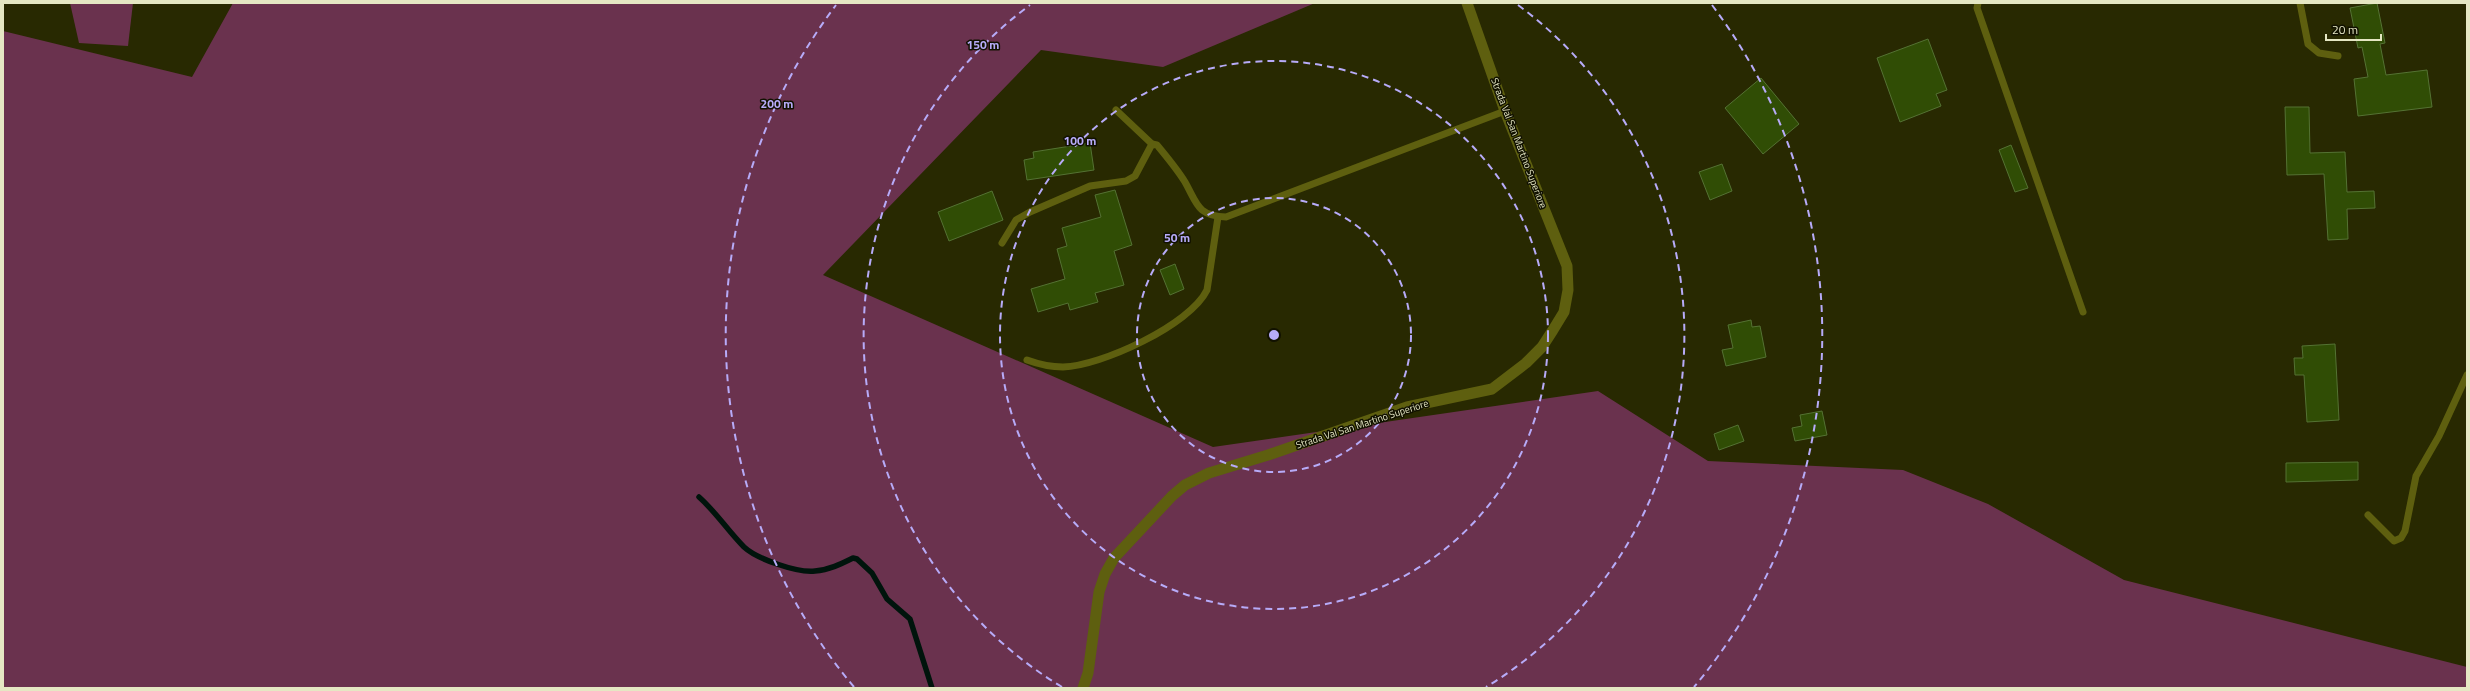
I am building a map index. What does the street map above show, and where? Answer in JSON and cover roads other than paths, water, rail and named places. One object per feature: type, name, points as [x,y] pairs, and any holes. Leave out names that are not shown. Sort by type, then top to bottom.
[{"type":"street","name":"Strada Val San Martino Superiore","points":[[1083,688],[1088,673],[1099,592],[1104,574],[1114,558],[1185,485],[1209,473],[1268,455],[1407,407],[1492,389],[1506,380],[1542,347],[1564,312],[1568,290],[1567,266],[1505,111],[1467,3]]},
{"type":"lane","points":[[1978,3],[1977,8],[2083,312]]},
{"type":"lane","points":[[2300,3],[2308,44],[2319,53],[2338,56]]},
{"type":"lane","points":[[1116,110],[1152,144],[1157,145],[1186,183],[1192,199],[1203,210],[1213,216],[1218,217],[1226,217],[1505,111]]},
{"type":"lane","points":[[1002,243],[1016,220],[1030,212],[1090,186],[1126,181],[1135,176],[1152,144]]},
{"type":"lane","points":[[1027,360],[1048,366],[1075,365],[1126,348],[1158,335],[1174,324],[1202,301],[1207,290],[1218,217]]},
{"type":"lane","points":[[2368,515],[2394,540],[2401,538],[2405,531],[2416,476],[2439,436],[2467,375]]},
{"type":"waterway","points":[[699,497],[744,547],[750,552],[767,560],[798,570],[815,571],[830,568],[853,558],[857,559],[872,573],[887,599],[910,619],[932,688]]}]
